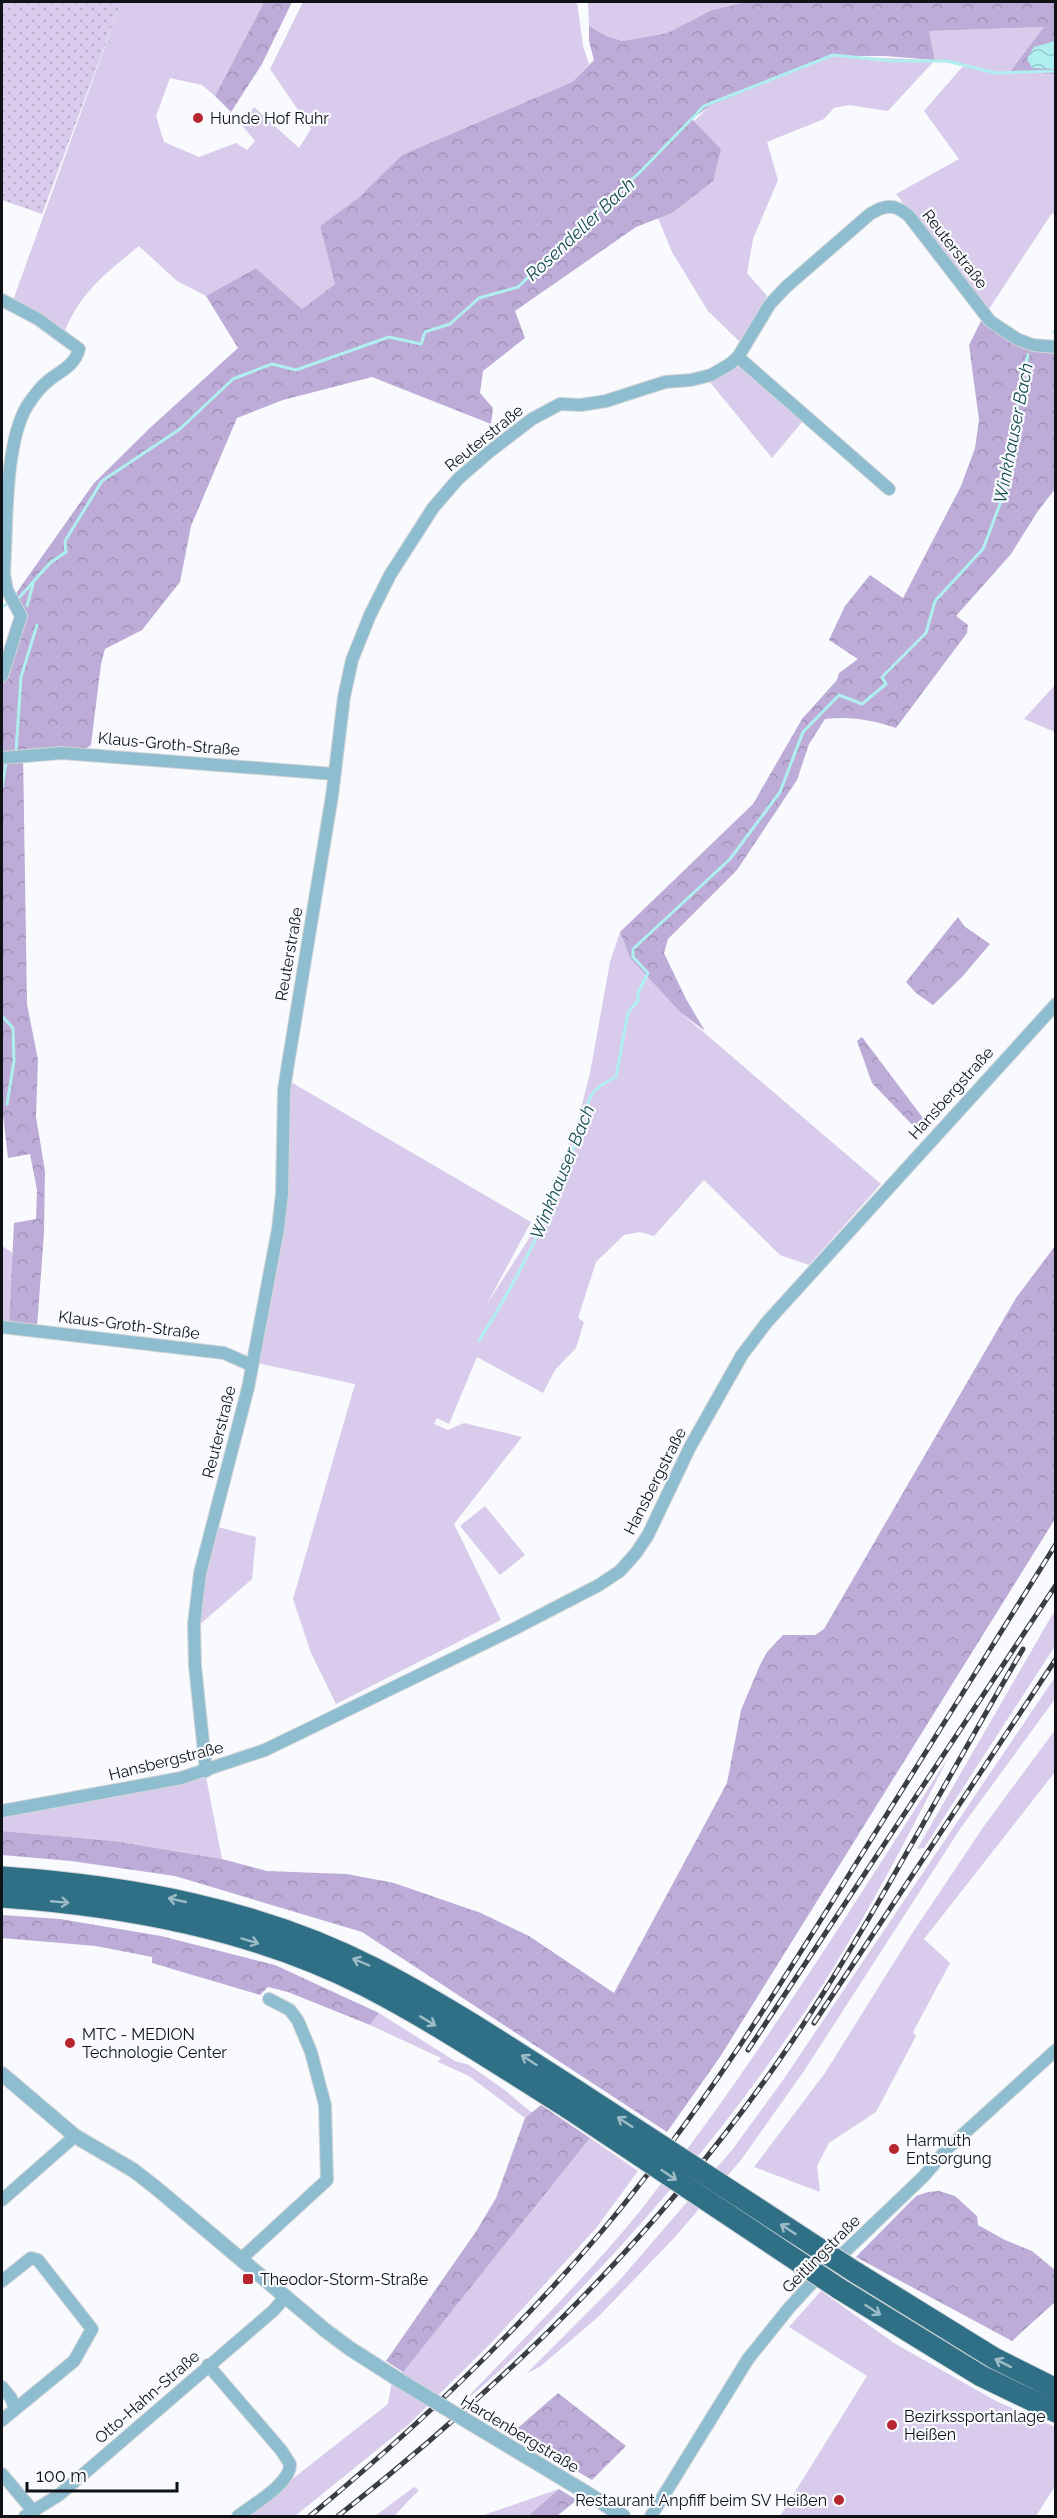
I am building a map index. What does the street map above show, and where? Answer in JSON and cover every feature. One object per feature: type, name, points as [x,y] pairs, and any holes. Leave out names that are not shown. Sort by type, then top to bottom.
[{"type":"highway","points":[[2,1877],[137,1891],[211,1908],[280,1929],[374,1968],[438,2003],[838,2288],[981,2376],[1056,2412]]},
{"type":"highway","points":[[2,1897],[133,1911],[207,1928],[289,1954],[375,1991],[573,2100],[954,2335],[1056,2389]]},
{"type":"street","name":"Reuterstraße","points":[[206,1771],[195,1666],[194,1624],[200,1573],[208,1533],[234,1448],[248,1388],[278,1229],[283,1183],[284,1090],[344,697],[352,660],[361,634],[405,550],[433,508],[458,478],[532,419],[560,404],[581,405],[606,401],[665,382],[691,380],[711,375],[738,357],[770,304],[786,287],[870,214],[885,206],[898,208],[909,216],[990,321],[1017,339],[1033,345],[1056,347]]},
{"type":"street","points":[[2,300],[38,319],[79,350],[73,362],[41,387],[28,405],[19,424],[6,473],[4,574],[11,601],[21,616],[2,676]]},
{"type":"street","points":[[738,357],[889,489]]},
{"type":"street","name":"Klaus-Groth-Straße","points":[[2,758],[79,753],[334,774]]},
{"type":"street","name":"Hansbergstraße","points":[[2,1811],[121,1790],[206,1771],[265,1750],[571,1600],[620,1571],[648,1535],[690,1447],[742,1355],[767,1322],[1056,1004]]},
{"type":"street","name":"Klaus-Groth-Straße","points":[[2,1328],[215,1352],[238,1358],[251,1365]]},
{"type":"street","points":[[241,2259],[327,2181],[325,2105],[311,2052],[298,2021],[290,2010],[269,1999]]},
{"type":"street","name":"Geitlingstraße","points":[[651,2517],[748,2359],[789,2308],[923,2177],[948,2148],[1056,2050]]},
{"type":"street","name":"Hardenbergstraße","points":[[2,2074],[75,2136],[133,2170],[155,2187],[349,2348],[624,2517]]},
{"type":"street","points":[[2,2200],[75,2136]]},
{"type":"street","points":[[2,2281],[31,2258],[38,2260],[92,2329],[74,2361],[2,2420]]},
{"type":"street","name":"Otto-Hahn-Straße","points":[[29,2514],[59,2495],[273,2311],[286,2296]]},
{"type":"street","points":[[208,2365],[281,2450],[290,2464],[288,2474],[277,2487],[238,2517]]},
{"type":"street","points":[[2,2387],[11,2398],[15,2408]]},
{"type":"street","points":[[2,2474],[29,2514]]},
{"type":"shaded area","points":[[121,2],[264,2],[215,96],[202,85],[170,78],[156,116],[164,142],[199,157],[236,143],[247,150],[255,141],[242,125],[254,107],[299,148],[311,129],[270,69],[303,2],[577,2],[583,46],[589,64],[572,82],[402,155],[358,198],[320,226],[335,284],[302,309],[256,268],[206,296],[177,281],[139,246],[104,275],[86,295],[77,307],[63,335],[12,303]]},
{"type":"shaded area","points":[[121,2],[42,214],[2,200],[2,3]]},
{"type":"shaded area","points":[[588,2],[746,2],[712,10],[667,33],[623,41],[606,36],[589,26]]},
{"type":"shaded area","points":[[1045,27],[1011,72],[1055,74],[1055,215],[1052,213],[987,312],[896,194],[959,159],[924,111],[963,66],[935,60],[929,31]]},
{"type":"shaded area","points":[[832,56],[935,60],[888,111],[849,105],[834,108],[824,119],[767,142],[778,180],[753,239],[747,273],[767,296],[740,342],[708,311],[672,252],[658,218],[672,213],[721,149],[694,121],[710,106]]},
{"type":"shaded area","points":[[736,367],[741,367],[799,414],[802,422],[772,458],[709,381]]},
{"type":"shaded area","points":[[1055,685],[1055,732],[1024,719]]},
{"type":"shaded area","points":[[620,932],[630,958],[680,1012],[881,1184],[809,1265],[780,1255],[704,1180],[654,1236],[640,1232],[624,1235],[596,1262],[578,1318],[584,1322],[576,1348],[555,1370],[543,1393],[477,1357],[449,1424],[437,1418],[434,1424],[448,1430],[464,1423],[522,1437],[454,1524],[501,1620],[336,1704],[311,1653],[293,1599],[355,1384],[257,1363],[289,1081],[531,1222],[487,1304],[537,1226],[578,1120],[590,1073],[610,962]]},
{"type":"shaded area","points":[[2,1246],[13,1253],[9,1325],[2,1323]]},
{"type":"shaded area","points":[[485,1506],[525,1555],[500,1575],[460,1526]]},
{"type":"shaded area","points":[[214,1526],[256,1537],[252,1579],[197,1627],[197,1615]]},
{"type":"shaded area","points":[[1055,1610],[1055,1646],[924,1848],[917,1849]]},
{"type":"shaded area","points":[[1055,1677],[1055,1699],[960,1829],[804,2071],[741,2160],[675,2237],[598,2317],[541,2366],[526,2374],[618,2282],[732,2150],[781,2083]]},
{"type":"shaded area","points":[[1055,1730],[1055,1772],[924,1939],[950,1963],[913,2032],[916,2036],[876,2112],[829,2143],[817,2166],[820,2192],[754,2167],[825,2073],[913,1932],[984,1826]]},
{"type":"shaded area","points":[[948,1758],[846,1947],[804,2014],[748,2093],[688,2169],[625,2242],[529,2343],[461,2404],[597,2261],[682,2157],[799,1988]]},
{"type":"shaded area","points":[[206,1777],[222,1859],[115,1841],[2,1831],[2,1816],[122,1796]]},
{"type":"shaded area","points":[[379,2013],[455,2061],[469,2065],[532,2113],[525,2118],[469,2076],[438,2062],[441,2058],[370,2025]]},
{"type":"shaded area","points":[[590,2138],[638,2171],[597,2227],[492,2342],[409,2424],[295,2516],[245,2516],[388,2404],[391,2386]]},
{"type":"shaded area","name":"Bezirkssportanlage Heißen","points":[[821,2291],[894,2343],[996,2401],[1055,2427],[1055,2486],[1036,2516],[780,2516],[867,2376],[789,2327]]},
{"type":"shaded area","points":[[414,2487],[419,2490],[394,2516],[375,2516]]},
{"type":"shaded area","points":[[559,2489],[528,2516],[481,2516]]},
{"type":"green space","points":[[264,2],[292,2],[262,64],[231,112],[215,96]]},
{"type":"green space","points":[[746,2],[1055,2],[1055,74],[1010,72],[1044,27],[929,31],[935,60],[885,56],[832,56],[710,106],[692,119],[721,149],[713,181],[672,213],[636,227],[515,311],[525,338],[483,371],[480,393],[493,408],[491,424],[372,377],[283,400],[237,418],[191,526],[180,582],[142,630],[105,649],[91,745],[86,749],[23,753],[27,1004],[38,1060],[36,1117],[45,1171],[44,1233],[37,1327],[9,1325],[14,1223],[36,1219],[37,1190],[30,1154],[8,1158],[2,1106],[2,688],[22,617],[12,599],[94,483],[152,426],[238,348],[206,296],[256,268],[302,309],[335,284],[320,226],[358,198],[402,155],[572,82],[594,60],[589,41],[589,26],[606,36],[623,41],[667,33],[712,10]]},
{"type":"green space","points":[[982,319],[998,332],[1016,341],[1055,350],[1055,489],[1011,554],[956,616],[968,625],[967,633],[896,728],[861,719],[825,719],[809,744],[797,780],[737,870],[668,939],[664,953],[686,999],[705,1031],[680,1012],[630,958],[620,932],[753,804],[802,719],[837,680],[839,673],[858,659],[829,640],[845,606],[870,575],[903,598],[961,486],[975,448],[979,420],[969,345]]},
{"type":"green space","points":[[958,917],[964,926],[990,944],[962,977],[933,1005],[916,993],[906,982]]},
{"type":"green space","points":[[862,1037],[926,1122],[921,1134],[872,1083],[857,1041]]},
{"type":"green space","points":[[1055,1246],[1055,1519],[720,2057],[667,2132],[362,1932],[175,1876],[71,1861],[2,1855],[2,1831],[115,1841],[222,1859],[267,1871],[347,1874],[394,1883],[481,1913],[529,1936],[614,1993],[727,1783],[741,1710],[767,1652],[783,1635],[815,1635],[824,1629],[1016,1298]]},
{"type":"green space","points":[[2,1915],[60,1919],[161,1936],[275,1965],[379,2013],[370,2025],[288,1992],[268,1987],[260,1995],[152,1963],[152,1957],[96,1946],[2,1938]]},
{"type":"green space","points":[[541,2105],[590,2138],[403,2372],[386,2361],[477,2230],[496,2198],[525,2118]]},
{"type":"green space","points":[[939,2191],[955,2196],[977,2216],[978,2225],[1005,2240],[1032,2251],[1055,2270],[1055,2302],[1012,2341],[856,2257],[916,2196]]},
{"type":"green space","points":[[558,2393],[626,2446],[592,2480],[512,2433]]},
{"type":"green space","points":[[559,2489],[577,2500],[557,2516],[528,2516]]},
{"type":"water","points":[[1055,41],[1055,69],[1032,68],[1027,59],[1034,47]]},
{"type":"waterway","name":"Rosendeller Bach","points":[[18,599],[50,563],[66,552],[65,541],[102,481],[180,429],[233,379],[272,364],[296,370],[389,337],[421,344],[425,332],[450,324],[479,298],[518,287],[641,171],[704,106],[833,55],[893,61],[947,61],[996,73],[1056,71]]},
{"type":"waterway","name":"Winkhauser Bach","points":[[1054,333],[1056,329]]},
{"type":"waterway","name":"Winkhauser Bach","points":[[479,1341],[517,1276],[550,1208],[591,1096],[605,1082],[616,1077],[628,1012],[638,1001],[638,993],[648,973],[633,957],[633,949],[730,859],[780,792],[803,732],[839,695],[862,704],[886,684],[882,677],[926,633],[935,601],[983,549],[1003,496],[1004,484],[1008,475],[1005,465],[1011,457],[1018,424],[1017,407],[1023,394],[1021,382],[1028,355]]},
{"type":"waterway","points":[[27,606],[33,584]]},
{"type":"waterway","name":"Rosendeller Bach","points":[[2,607],[7,604]]},
{"type":"waterway","points":[[16,752],[21,677],[37,625]]},
{"type":"waterway","points":[[2,788],[6,763]]},
{"type":"waterway","points":[[2,1016],[13,1028],[14,1061],[7,1104]]},
{"type":"railway","points":[[310,2516],[388,2449],[499,2344],[568,2270],[637,2188],[703,2100],[764,2009],[1056,1544]]},
{"type":"railway","points":[[748,2050],[1056,1585]]},
{"type":"railway","points":[[338,2516],[465,2410],[525,2354],[584,2296],[694,2173],[745,2108],[824,1992],[854,1944],[1023,1649]]},
{"type":"railway","points":[[814,2023],[1056,1659]]},
{"type":"place","name":"Hunde Hof Ruhr","points":[[198,118]]},
{"type":"place","name":"MTC - MEDION Technologie Center","points":[[70,2043]]},
{"type":"place","name":"Harmuth Entsorgung","points":[[894,2149]]},
{"type":"place","name":"Theodor-Storm-Straße","points":[[248,2279]]},
{"type":"place","name":"Bezirkssportanlage Heißen","points":[[892,2425]]},
{"type":"place","name":"Restaurant Anpfiff beim SV Heißen","points":[[839,2500]]}]
